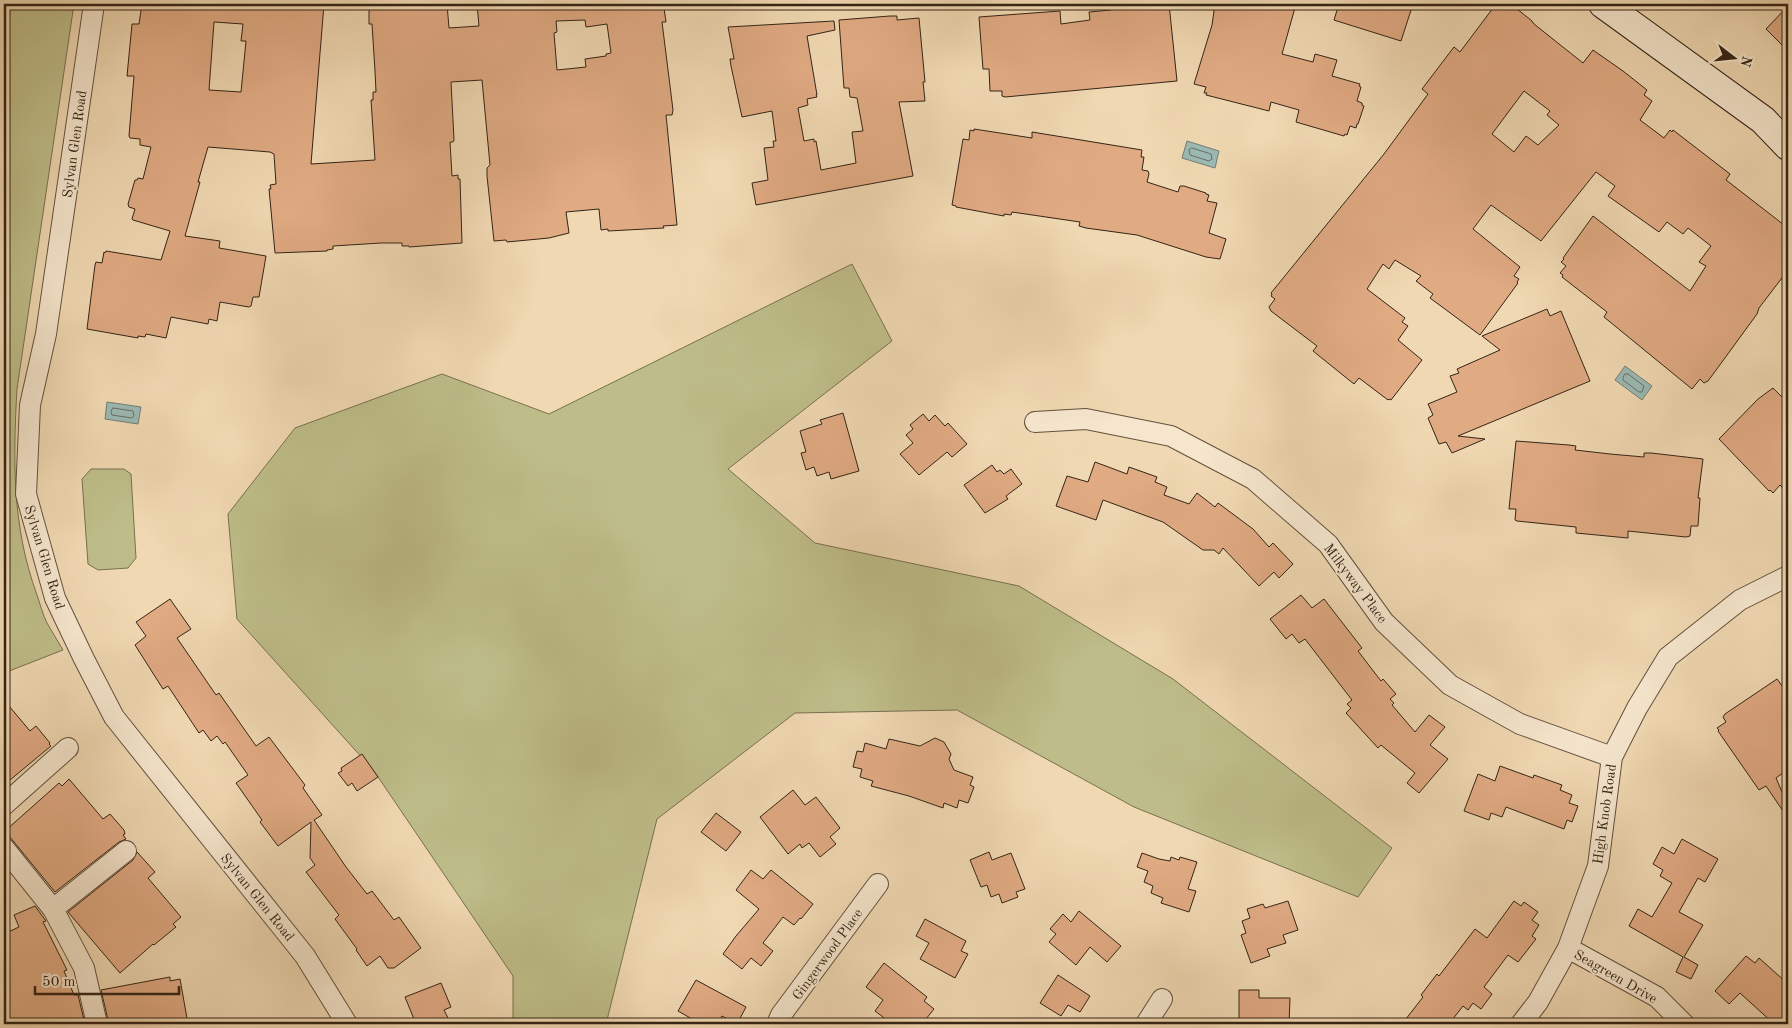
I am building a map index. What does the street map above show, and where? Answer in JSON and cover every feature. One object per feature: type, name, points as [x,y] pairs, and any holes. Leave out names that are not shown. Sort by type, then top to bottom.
[{"type":"main road","points":[[1609,5],[1763,120],[1788,146]]},
{"type":"street","name":"Sylvan Glen Road","points":[[94,4],[46,334],[30,405],[26,494],[55,598],[114,717],[305,956],[347,1024]]},
{"type":"street","name":"Milkyway Place","points":[[1035,422],[1086,419],[1171,436],[1253,479],[1328,544],[1384,622],[1450,685],[1520,724],[1612,757]]},
{"type":"street","name":"High Knob Road","points":[[1521,1024],[1538,1002],[1568,948],[1598,866],[1612,757],[1636,708],[1668,657],[1740,600],[1788,576]]},
{"type":"street","points":[[4,805],[68,748]]},
{"type":"street","points":[[4,848],[53,909],[84,968],[97,1024]]},
{"type":"street","points":[[53,909],[126,851]]},
{"type":"street","name":"Gingerwood Place","points":[[777,1024],[878,884]]},
{"type":"street","name":"Seagreen Drive","points":[[1568,948],[1657,997],[1684,1024]]},
{"type":"street","points":[[1146,1024],[1162,999]]},
{"type":"shaded area","points":[[4,4],[74,4],[17,389],[15,442],[16,493],[23,544],[29,570],[44,617],[63,650],[4,673]]},
{"type":"shaded area","points":[[852,264],[892,341],[728,469],[815,543],[1019,586],[1173,679],[1392,848],[1358,897],[1134,807],[957,710],[795,713],[657,819],[606,1024],[513,1024],[513,976],[374,771],[237,619],[228,514],[295,428],[442,374],[549,414]]},
{"type":"shaded area","points":[[91,469],[124,469],[131,474],[136,558],[128,568],[98,570],[88,564],[82,479]]},
{"type":"water","points":[[1187,141],[1219,151],[1215,168],[1182,158]]},
{"type":"water","points":[[1625,366],[1652,386],[1642,400],[1615,380]]},
{"type":"water","points":[[107,402],[141,407],[138,424],[105,419]]},
{"type":"building","points":[[142,4],[324,4],[311,164],[375,160],[371,100],[373,100],[373,92],[376,92],[372,24],[369,24],[369,4],[447,4],[449,28],[479,26],[477,4],[626,4],[626,6],[662,4],[666,22],[662,22],[673,110],[672,115],[666,115],[677,225],[663,226],[664,228],[601,230],[599,209],[566,212],[569,233],[549,238],[507,242],[506,240],[494,241],[487,176],[487,168],[490,165],[482,80],[451,82],[454,140],[450,142],[452,176],[458,175],[458,179],[460,179],[462,243],[409,247],[402,246],[402,243],[381,243],[333,246],[333,249],[327,251],[275,253],[269,189],[271,189],[270,185],[276,184],[274,154],[270,152],[208,147],[185,236],[220,241],[219,248],[266,256],[259,297],[253,297],[249,307],[220,302],[217,321],[209,319],[208,324],[171,317],[166,338],[146,334],[145,337],[138,336],[138,338],[87,329],[95,265],[96,262],[102,263],[104,252],[161,260],[170,231],[133,220],[135,209],[129,207],[128,204],[135,180],[138,178],[143,179],[151,147],[140,145],[140,139],[130,138],[129,136],[134,76],[127,76],[132,24],[139,24]],"holes":[[[585,20],[586,27],[607,24],[611,53],[606,54],[606,56],[585,59],[586,67],[557,70],[554,33],[557,32],[556,21]],[[214,22],[243,24],[241,41],[246,41],[241,92],[209,90]]]},
{"type":"building","points":[[1169,4],[1177,81],[1005,97],[1002,96],[1002,91],[990,91],[989,69],[983,69],[979,17],[1060,11],[1061,24],[1090,20],[1089,12],[1111,10],[1111,6]]},
{"type":"building","points":[[1215,4],[1296,4],[1282,54],[1313,62],[1315,54],[1337,60],[1332,76],[1360,84],[1359,86],[1361,87],[1357,101],[1364,106],[1356,128],[1350,126],[1347,135],[1345,134],[1344,136],[1296,122],[1299,110],[1271,102],[1269,111],[1206,95],[1207,93],[1204,93],[1206,87],[1194,84],[1212,25]]},
{"type":"building","points":[[1339,4],[1413,4],[1401,41],[1334,20]]},
{"type":"building","points":[[1496,4],[1506,10],[1511,4],[1583,63],[1593,50],[1647,90],[1644,95],[1652,101],[1640,120],[1664,138],[1670,130],[1672,132],[1673,130],[1730,174],[1726,180],[1788,228],[1788,270],[1708,381],[1704,383],[1700,379],[1692,389],[1604,317],[1607,312],[1562,277],[1563,275],[1560,273],[1566,266],[1561,262],[1563,258],[1593,216],[1690,291],[1706,266],[1699,262],[1711,246],[1688,228],[1683,234],[1667,222],[1659,232],[1608,196],[1615,186],[1596,172],[1541,241],[1491,205],[1473,229],[1520,267],[1514,276],[1519,279],[1518,283],[1480,335],[1430,298],[1433,294],[1416,281],[1421,276],[1395,260],[1389,269],[1383,264],[1367,289],[1405,318],[1402,322],[1408,326],[1398,340],[1422,360],[1391,400],[1388,400],[1359,378],[1354,384],[1313,351],[1317,346],[1271,311],[1269,307],[1275,299],[1271,296],[1271,293],[1384,154],[1428,94],[1422,89],[1454,47],[1460,52]],"holes":[[[1524,91],[1550,111],[1547,115],[1559,125],[1538,145],[1526,136],[1514,152],[1492,134]]]},
{"type":"building","points":[[1788,6],[1788,51],[1766,29]]},
{"type":"building","points":[[897,16],[897,20],[919,18],[925,101],[899,102],[913,176],[756,205],[752,183],[768,180],[764,148],[774,147],[773,141],[776,141],[772,111],[742,117],[731,66],[730,59],[734,59],[728,27],[834,21],[835,30],[807,36],[817,97],[807,99],[808,105],[798,108],[804,141],[814,139],[814,142],[816,141],[821,170],[856,163],[852,132],[863,131],[857,98],[850,97],[849,88],[844,88],[839,20]]},
{"type":"building","points":[[974,129],[1032,138],[1032,132],[1142,150],[1141,157],[1144,157],[1142,170],[1148,171],[1149,174],[1147,182],[1178,192],[1180,186],[1184,186],[1206,193],[1209,195],[1207,201],[1217,203],[1209,233],[1226,239],[1220,259],[1206,257],[1137,235],[1086,228],[1079,226],[1080,222],[1012,212],[1011,215],[1004,214],[1004,216],[952,205],[963,139],[969,140],[970,130],[974,131]]},
{"type":"building","points":[[1547,309],[1550,316],[1561,311],[1590,381],[1458,436],[1485,439],[1452,453],[1446,442],[1439,444],[1428,418],[1433,415],[1428,404],[1457,392],[1450,376],[1459,373],[1457,369],[1500,350],[1482,336]]},
{"type":"building","points":[[1773,388],[1788,403],[1788,494],[1780,485],[1773,493],[1769,491],[1719,439],[1758,399]]},
{"type":"building","points":[[843,413],[859,471],[831,479],[829,472],[817,476],[814,467],[806,470],[801,453],[806,452],[800,431],[822,424],[820,420]]},
{"type":"building","points":[[923,414],[929,421],[935,415],[945,426],[948,423],[967,444],[952,457],[947,452],[919,475],[900,454],[913,443],[906,435],[913,429],[910,425]]},
{"type":"building","points":[[1516,441],[1569,445],[1576,446],[1575,450],[1610,454],[1644,457],[1644,453],[1651,453],[1703,459],[1698,498],[1700,498],[1698,526],[1691,526],[1690,536],[1686,537],[1628,531],[1628,538],[1576,533],[1576,527],[1517,521],[1515,520],[1516,509],[1509,509]]},
{"type":"building","points":[[1095,462],[1127,474],[1129,467],[1157,477],[1155,482],[1167,487],[1164,495],[1189,504],[1197,493],[1215,507],[1218,503],[1253,529],[1269,547],[1273,543],[1293,564],[1279,578],[1274,572],[1259,586],[1223,548],[1219,554],[1214,550],[1203,550],[1163,522],[1103,500],[1096,520],[1056,506],[1067,476],[1088,482]]},
{"type":"building","points":[[992,465],[997,472],[1000,470],[1004,474],[1011,469],[1022,484],[1006,496],[1008,499],[985,513],[964,485]]},
{"type":"building","points":[[1301,595],[1312,608],[1324,599],[1362,648],[1358,651],[1381,681],[1383,679],[1396,694],[1390,699],[1394,703],[1392,705],[1415,732],[1429,715],[1445,727],[1430,745],[1448,759],[1419,793],[1407,783],[1415,773],[1381,745],[1378,748],[1346,713],[1351,708],[1347,704],[1352,700],[1305,639],[1299,643],[1292,634],[1286,639],[1270,619]]},
{"type":"building","points":[[170,599],[191,629],[177,638],[216,695],[219,693],[256,746],[269,737],[305,785],[303,788],[322,815],[314,820],[346,867],[367,894],[372,891],[394,920],[399,917],[421,948],[394,968],[388,968],[380,956],[367,966],[335,919],[339,915],[306,872],[315,865],[310,858],[311,822],[278,846],[260,822],[262,820],[236,783],[248,775],[225,742],[223,744],[217,736],[211,741],[203,730],[199,733],[168,686],[163,689],[135,645],[146,636],[136,622]]},
{"type":"building","points":[[1777,679],[1788,694],[1788,769],[1776,778],[1788,806],[1783,811],[1766,786],[1759,790],[1717,728],[1726,722],[1723,717],[1725,714]]},
{"type":"building","points":[[4,700],[30,731],[36,726],[51,746],[4,785]]},
{"type":"building","points":[[935,738],[944,742],[951,754],[949,759],[954,770],[973,777],[970,785],[974,787],[968,803],[959,800],[957,808],[944,803],[943,808],[909,796],[871,786],[873,781],[860,777],[862,769],[853,767],[857,751],[863,752],[865,743],[886,749],[889,739],[920,746]]},
{"type":"building","points":[[362,754],[378,777],[357,791],[352,783],[348,786],[338,773],[342,771],[341,768]]},
{"type":"building","points":[[1500,766],[1533,778],[1534,775],[1562,785],[1560,790],[1572,795],[1569,803],[1578,806],[1572,822],[1567,820],[1564,829],[1506,807],[1502,817],[1491,813],[1489,820],[1464,811],[1478,774],[1495,781]]},
{"type":"building","points":[[69,779],[103,819],[110,814],[124,830],[125,834],[123,835],[126,839],[119,842],[55,892],[5,831],[59,783],[62,786]]},
{"type":"building","points":[[793,790],[805,805],[816,797],[840,828],[830,837],[836,844],[820,857],[809,843],[802,848],[800,844],[788,854],[760,817]]},
{"type":"building","points":[[716,813],[741,832],[726,851],[701,832]]},
{"type":"building","points":[[1682,839],[1718,859],[1705,882],[1698,878],[1679,912],[1703,925],[1684,957],[1698,965],[1691,979],[1676,972],[1683,957],[1629,926],[1638,909],[1652,917],[1672,883],[1660,876],[1663,870],[1653,864],[1662,847],[1674,854]]},
{"type":"building","points":[[137,852],[155,872],[148,878],[181,917],[173,924],[176,927],[120,973],[68,912],[133,860]]},
{"type":"building","points":[[989,852],[992,860],[1011,853],[1025,889],[1016,892],[1018,897],[1002,903],[999,894],[991,897],[987,885],[981,887],[970,860]]},
{"type":"building","points":[[1142,853],[1170,861],[1171,857],[1179,860],[1180,857],[1197,862],[1188,889],[1196,891],[1189,912],[1161,903],[1163,898],[1151,893],[1153,886],[1144,882],[1148,871],[1137,867]]},
{"type":"building","points":[[751,870],[763,879],[771,870],[813,904],[794,925],[783,917],[763,943],[773,951],[761,966],[751,958],[742,969],[723,954],[759,909],[736,890]]},
{"type":"building","points":[[1288,901],[1298,930],[1283,935],[1286,943],[1267,949],[1270,956],[1251,963],[1241,935],[1246,933],[1242,921],[1250,918],[1247,909],[1263,904],[1265,908]]},
{"type":"building","points":[[1514,901],[1521,906],[1524,902],[1538,912],[1532,920],[1539,925],[1532,936],[1536,939],[1518,962],[1508,955],[1484,987],[1492,994],[1481,1009],[1473,1003],[1468,1010],[1463,1006],[1449,1024],[1402,1024],[1423,997],[1421,995],[1437,974],[1439,976],[1475,929],[1487,938]]},
{"type":"building","points":[[35,906],[46,921],[43,922],[67,970],[64,971],[74,995],[78,995],[85,1024],[4,1024],[4,934],[19,927],[14,915]]},
{"type":"building","points":[[1079,911],[1121,946],[1107,962],[1090,947],[1076,965],[1049,942],[1056,934],[1050,929],[1063,914],[1071,922]]},
{"type":"building","points":[[925,919],[966,941],[961,951],[968,954],[955,978],[920,959],[929,943],[916,936]]},
{"type":"building","points":[[1746,956],[1755,963],[1759,958],[1788,984],[1788,1024],[1774,1024],[1740,993],[1729,1004],[1715,991]]},
{"type":"building","points":[[884,963],[927,997],[924,1001],[934,1009],[922,1024],[892,1024],[875,1011],[883,1000],[866,987]]},
{"type":"building","points":[[1058,975],[1090,996],[1080,1012],[1068,1005],[1061,1016],[1040,1003]]},
{"type":"building","points":[[170,977],[170,981],[180,979],[188,1024],[109,1024],[101,990]]},
{"type":"building","points":[[696,980],[746,1007],[737,1024],[722,1016],[718,1024],[701,1024],[678,1011]]},
{"type":"building","points":[[441,983],[451,1007],[444,1010],[449,1020],[439,1024],[416,1024],[405,997]]},
{"type":"building","points":[[1239,990],[1259,990],[1259,998],[1290,998],[1289,1024],[1246,1024],[1245,1019],[1239,1019]]}]
